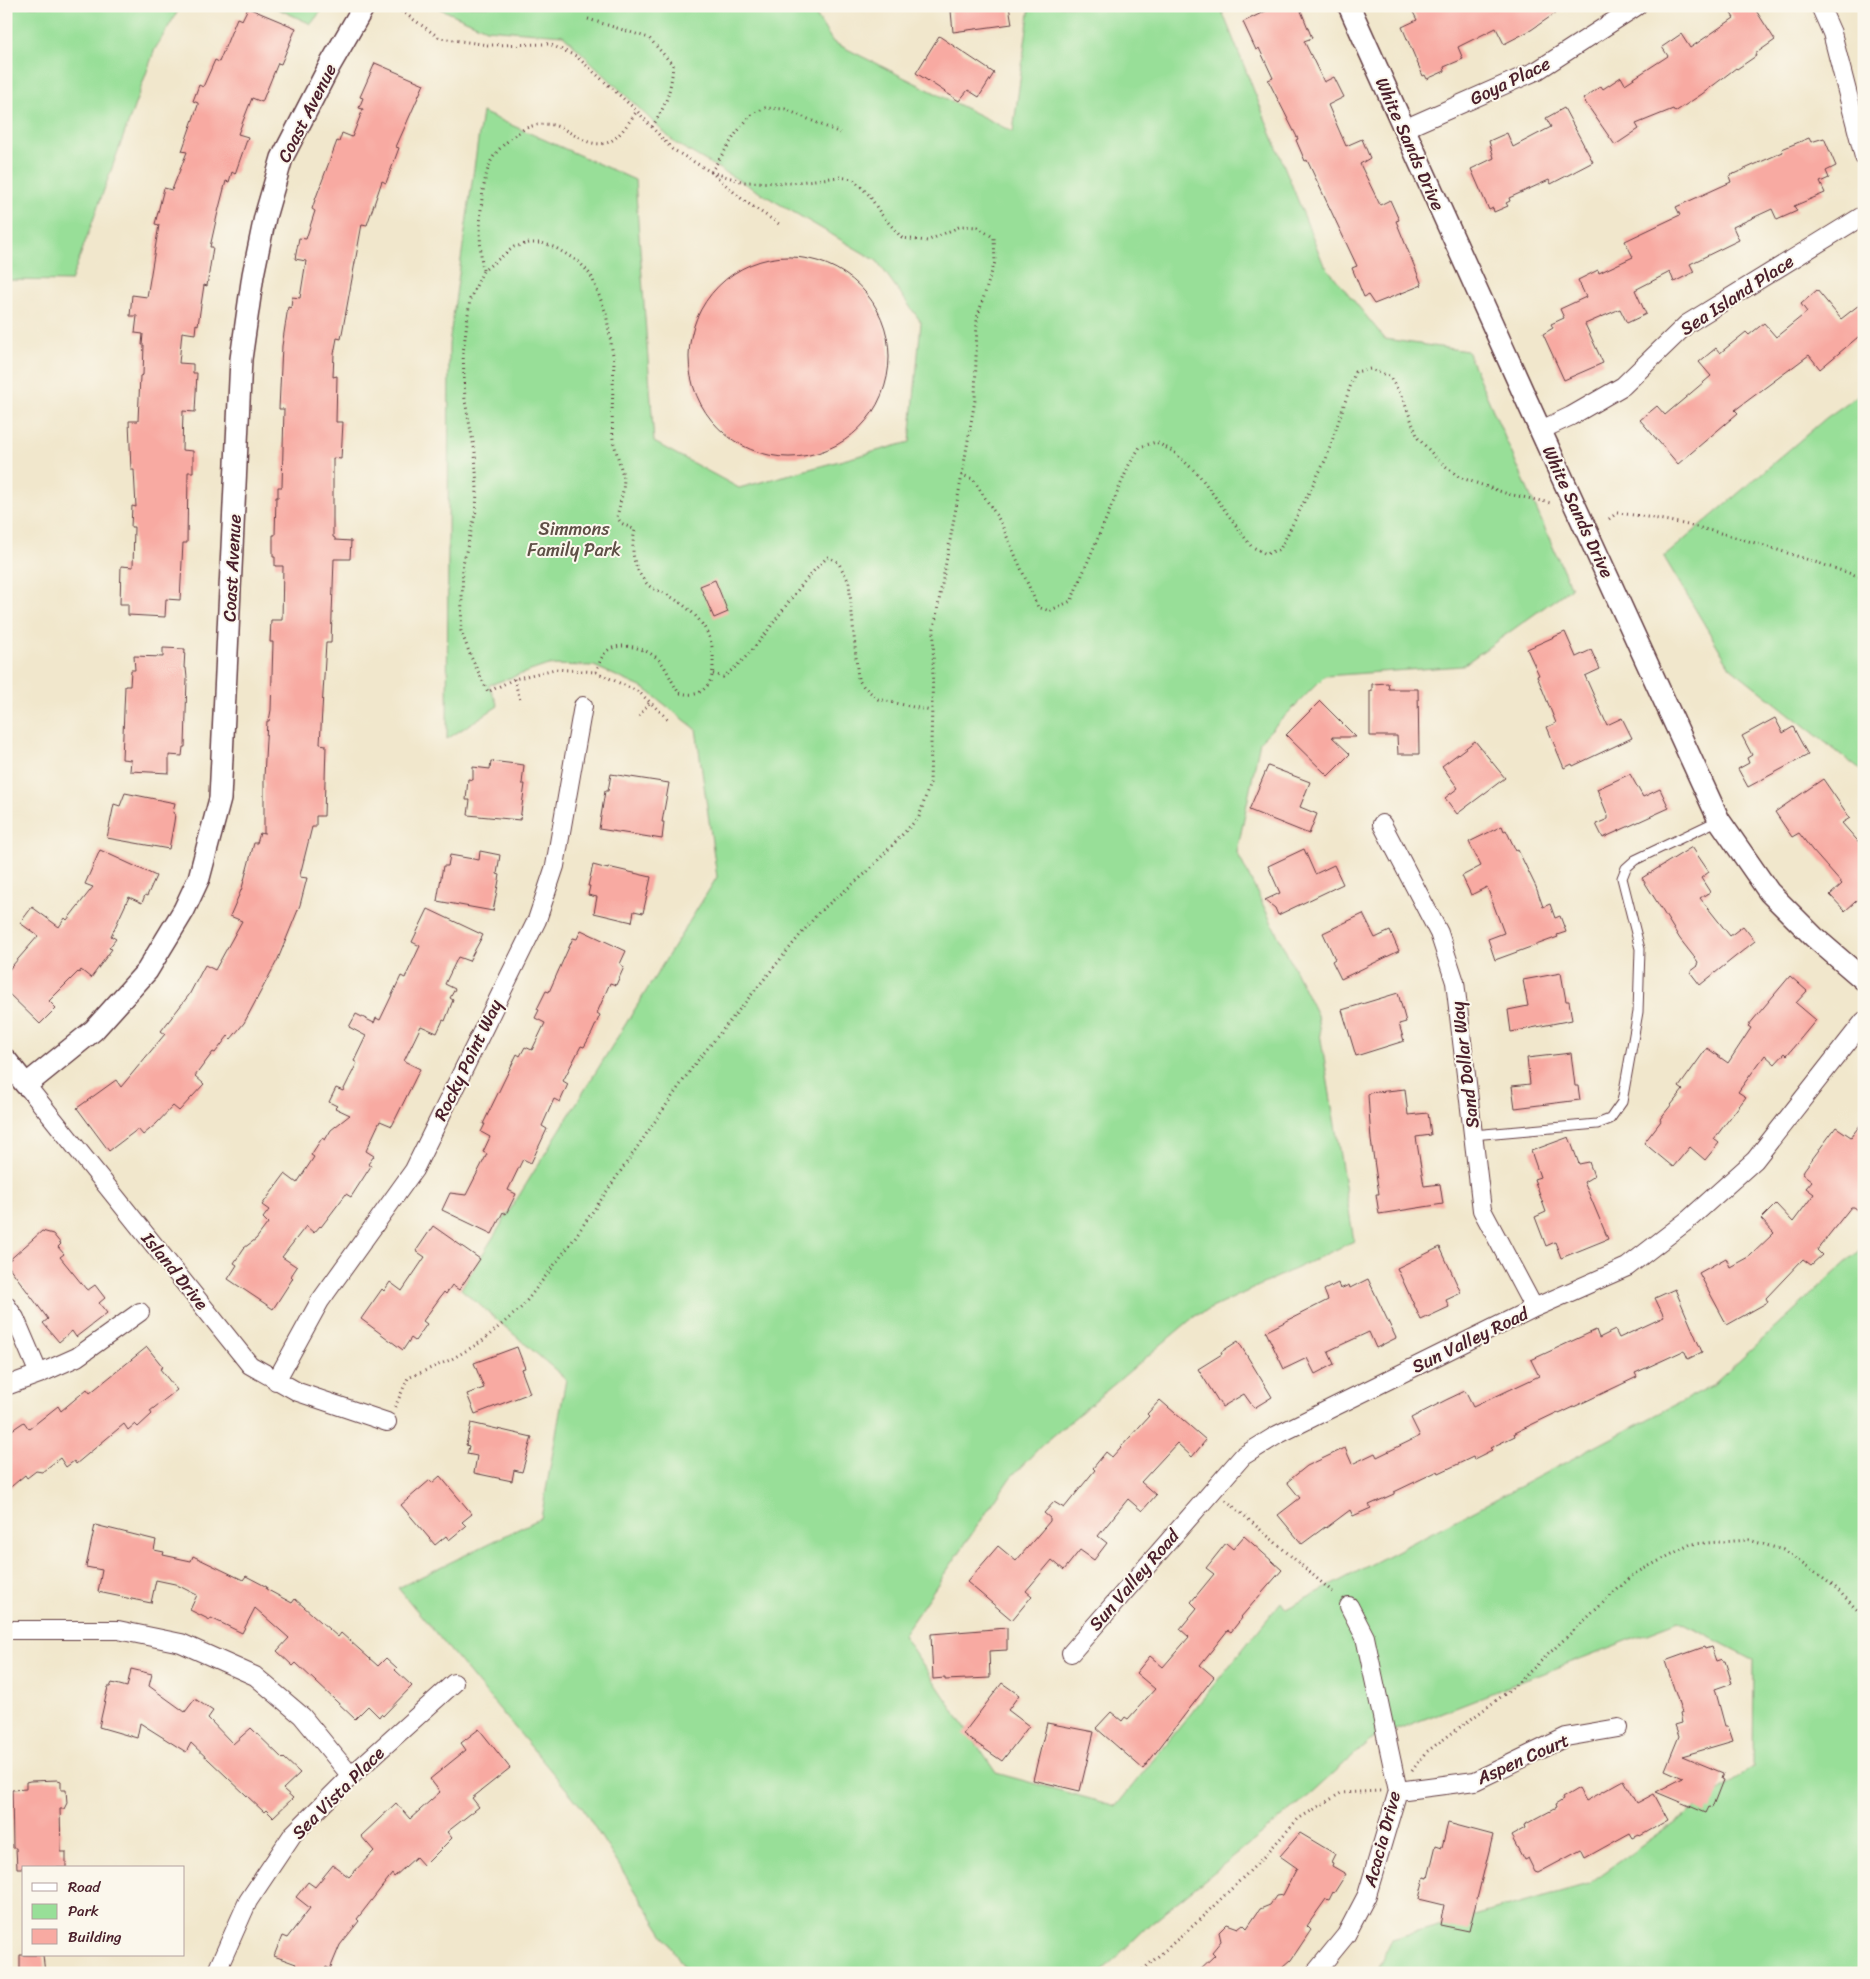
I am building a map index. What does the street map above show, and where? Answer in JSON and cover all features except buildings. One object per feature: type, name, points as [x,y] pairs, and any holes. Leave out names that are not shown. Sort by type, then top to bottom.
[{"type":"street","name":"Coast Avenue","points":[[26,1085],[94,1030],[147,971],[184,910],[199,878],[220,799],[241,359],[253,275],[265,217],[282,158],[330,65],[364,6]]},
{"type":"street","name":"White Sands Drive","points":[[1349,6],[1719,820],[1769,892],[1814,937],[1864,980]]},
{"type":"street","name":"Goya Place","points":[[1404,129],[1538,70],[1637,6]]},
{"type":"street","points":[[1820,6],[1832,33],[1864,157]]},
{"type":"street","name":"Sea Island Place","points":[[1541,430],[1623,386],[1687,324],[1864,214]]},
{"type":"street","name":"Rocky Point Way","points":[[276,1381],[320,1301],[414,1170],[537,920],[555,866],[584,706]]},
{"type":"street","name":"Sand Dollar Way","points":[[1382,824],[1439,933],[1455,982],[1482,1210],[1534,1308]]},
{"type":"street","name":"Sun Valley Road","points":[[1071,1653],[1213,1488],[1243,1456],[1277,1435],[1534,1308],[1627,1267],[1688,1220],[1754,1160],[1864,1021]]},
{"type":"street","name":"Island Drive","points":[[6,1060],[250,1365],[298,1392],[387,1422]]},
{"type":"street","points":[[6,1305],[15,1318],[39,1374]]},
{"type":"street","points":[[6,1386],[77,1357],[140,1312]]},
{"type":"street","name":"Acacia Drive","points":[[1315,1973],[1346,1935],[1367,1895],[1398,1791],[1365,1637],[1349,1606]]},
{"type":"street","points":[[6,1630],[118,1630],[181,1643],[255,1676],[302,1716],[351,1776]]},
{"type":"street","name":"Sea Vista Place","points":[[216,1973],[248,1901],[293,1834],[351,1776],[454,1683]]},
{"type":"street","name":"Aspen Court","points":[[1398,1791],[1475,1781],[1566,1738],[1618,1728]]},
{"type":"lane","points":[[1473,1136],[1597,1124],[1610,1119],[1622,1102],[1638,1012],[1640,949],[1622,878],[1626,868],[1635,860],[1719,820]]},
{"type":"path","points":[[397,8],[440,38],[488,45],[549,44],[576,56],[637,111],[672,149],[711,172],[743,200],[779,224]]},
{"type":"path","points":[[588,20],[649,38],[673,65],[670,94],[663,110],[652,127]]},
{"type":"path","points":[[711,172],[737,132],[751,115],[765,108],[785,109],[840,133]]},
{"type":"path","points":[[483,271],[479,251],[484,188],[492,161],[503,145],[520,131],[536,124],[553,125],[587,142],[605,144],[616,138],[637,111]]},
{"type":"path","points":[[387,1422],[408,1378],[450,1360],[481,1342],[522,1306],[571,1243],[694,1065],[819,912],[864,874],[919,817],[930,783],[934,628],[976,400],[977,318],[995,262],[994,238],[978,227],[961,226],[927,241],[902,238],[881,214],[869,195],[854,179],[839,177],[791,183],[744,182],[711,172]]},
{"type":"path","points":[[596,672],[602,657],[608,650],[624,646],[644,650],[661,662],[679,692],[691,696],[700,693],[708,685],[713,674],[714,653],[709,636],[700,621],[687,607],[651,588],[643,580],[635,564],[632,545],[635,530],[621,523],[617,517],[624,480],[614,440],[612,413],[614,361],[606,313],[590,275],[579,262],[556,248],[542,243],[529,244],[514,247],[483,271],[470,298],[463,354],[465,402],[475,452],[477,489],[476,511],[463,564],[461,630],[470,657],[488,692],[514,679],[555,669],[596,672],[639,692],[669,720]]},
{"type":"path","points":[[962,475],[973,479],[1000,521],[1038,606],[1049,610],[1071,601],[1129,465],[1140,447],[1156,442],[1174,452],[1199,475],[1251,546],[1266,554],[1280,550],[1326,460],[1356,372],[1370,370],[1389,376],[1402,396],[1418,438],[1437,459],[1460,477],[1508,494],[1551,503]]},
{"type":"path","points":[[1609,519],[1617,513],[1646,516],[1720,533],[1864,578]]},
{"type":"path","points":[[713,674],[722,677],[749,655],[814,569],[828,557],[838,562],[849,582],[858,679],[878,699],[931,711]]},
{"type":"path","points":[[514,679],[520,700]]},
{"type":"path","points":[[639,716],[650,702]]},
{"type":"path","points":[[1213,1488],[1349,1606]]},
{"type":"path","points":[[1139,1973],[1195,1924],[1258,1864],[1298,1819],[1341,1793],[1398,1791],[1425,1753],[1509,1691],[1634,1574],[1691,1544],[1749,1540],[1783,1550],[1835,1587],[1864,1618]]},
{"type":"path","points":[[1862,1973],[1864,1969]]},
{"type":"green space","points":[[6,6],[181,6],[155,49],[71,281],[6,280]]},
{"type":"green space","points":[[272,6],[325,6],[311,24]]},
{"type":"green space","name":"Simmons Family Park","points":[[434,6],[810,6],[833,42],[1013,132],[1030,6],[1220,6],[1323,263],[1385,339],[1467,351],[1571,588],[1462,666],[1325,676],[1260,741],[1237,852],[1317,1015],[1354,1241],[1195,1316],[1041,1446],[1010,1478],[903,1635],[996,1773],[1116,1806],[1281,1602],[1286,1609],[1713,1385],[1864,1246],[1864,1973],[1375,1973],[1392,1939],[1588,1884],[1753,1767],[1754,1660],[1678,1621],[1370,1740],[1312,1793],[1151,1923],[1100,1973],[688,1973],[583,1809],[398,1588],[541,1518],[566,1379],[461,1289],[717,877],[696,729],[645,689],[594,666],[548,665],[489,685],[498,706],[447,739],[449,344],[482,112],[635,180],[654,442],[739,488],[910,442],[921,322],[877,261],[675,143],[563,35],[486,29]]},
{"type":"green space","points":[[1864,391],[1864,773],[1730,667],[1664,557],[1826,418]]}]
